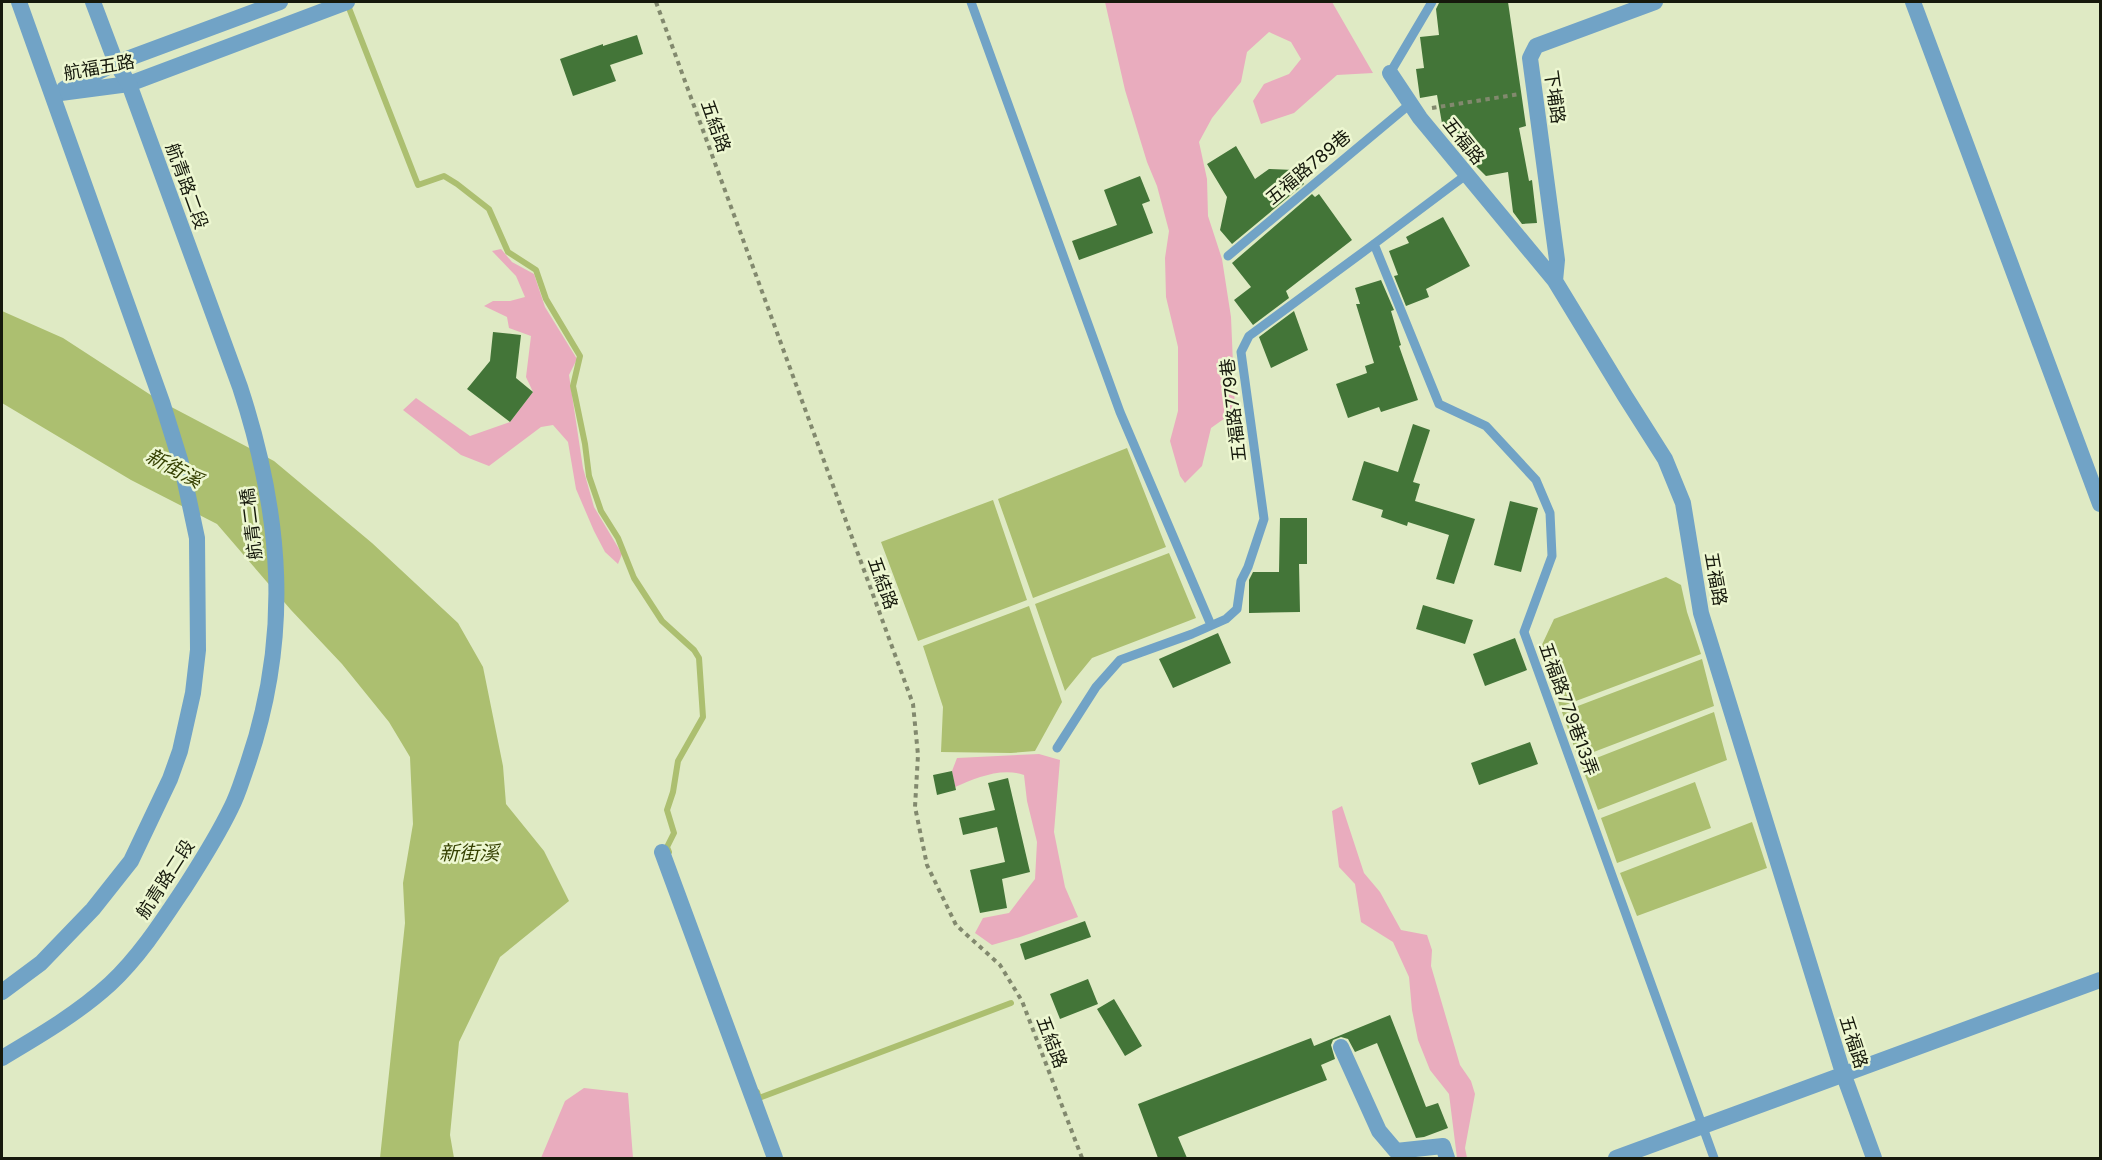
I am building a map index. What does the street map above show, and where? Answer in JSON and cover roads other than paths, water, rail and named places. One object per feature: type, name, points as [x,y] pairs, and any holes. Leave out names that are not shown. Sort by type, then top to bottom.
[{"type":"street","points":[[2,992],[40,963],[93,909],[131,861],[170,778],[180,751],[193,693],[198,650],[197,538],[181,463],[162,402],[20,2]]},
{"type":"street","name":"航青路二段","points":[[93,2],[116,63],[129,84],[240,387]]},
{"type":"street","name":"航福五路","points":[[53,94],[116,63],[280,2]]},
{"type":"street","name":"航福五路","points":[[53,94],[129,84],[347,2]]},
{"type":"street","name":"下埔路","points":[[1555,281],[1557,260],[1530,58],[1536,46],[1655,2]]},
{"type":"street","points":[[1913,2],[2100,504]]},
{"type":"street","name":"五福路","points":[[1390,73],[1410,104],[1466,175],[1555,281],[1665,459],[1683,503],[1701,613],[1844,1073],[1874,1158]]},
{"type":"street","name":"航青二橋","points":[[240,387],[256,434],[269,498],[277,583],[274,660]]},
{"type":"street","name":"航青路二段","points":[[2,1058],[77,1011],[111,983],[156,930],[232,808],[253,747],[274,660]]},
{"type":"street","points":[[662,852],[775,1158]]},
{"type":"street","points":[[1616,1158],[2100,980]]},
{"type":"street","points":[[1341,1047],[1379,1131],[1396,1150],[1443,1146],[1448,1158]]},
{"type":"lane","points":[[970,2],[1120,412],[1211,625]]},
{"type":"lane","points":[[1390,73],[1432,2]]},
{"type":"lane","name":"五福路789巷","points":[[1228,256],[1410,104]]},
{"type":"lane","name":"五福路779巷","points":[[1057,748],[1096,687],[1120,660],[1192,634],[1226,619],[1237,609],[1241,581],[1264,519],[1241,352],[1249,336],[1466,175]]},
{"type":"lane","name":"五福路779巷13弄","points":[[1374,244],[1439,404],[1486,426],[1536,480],[1550,513],[1552,556],[1524,632],[1714,1158]]},
{"type":"water","name":"新街溪","points":[[2,311],[63,338],[160,401],[274,461],[372,543],[458,623],[483,667],[503,766],[506,804],[544,851],[569,901],[500,957],[459,1042],[450,1135],[454,1158],[380,1158],[405,923],[403,883],[413,824],[410,757],[389,722],[342,664],[291,610],[217,524],[131,480],[2,403]]},
{"type":"water","points":[[1127,448],[1166,547],[1033,598],[998,499]]},
{"type":"water","points":[[993,500],[1027,600],[918,641],[881,542]]},
{"type":"water","points":[[1169,553],[1196,618],[1092,658],[1065,691],[1035,604]]},
{"type":"water","points":[[1666,577],[1681,585],[1701,654],[1560,707],[1540,649],[1554,619]]},
{"type":"water","points":[[1029,606],[1062,702],[1035,751],[941,752],[943,707],[923,646]]},
{"type":"water","points":[[1702,659],[1714,706],[1578,758],[1562,712]]},
{"type":"water","points":[[1714,712],[1727,760],[1598,810],[1581,764]]},
{"type":"water","points":[[1695,782],[1711,828],[1617,863],[1601,818]]},
{"type":"water","points":[[1752,822],[1767,868],[1637,916],[1620,873]]},
{"type":"waterway","points":[[347,3],[418,185],[444,176],[457,184],[489,209],[508,252],[536,270],[546,299],[580,356],[573,386],[589,476],[601,511],[618,538],[634,578],[662,621],[694,650],[699,658],[703,717],[678,761],[673,792],[667,810],[674,833],[667,847],[669,852]]},
{"type":"waterway","points":[[757,1092],[759,1098],[1011,1003]]}]
